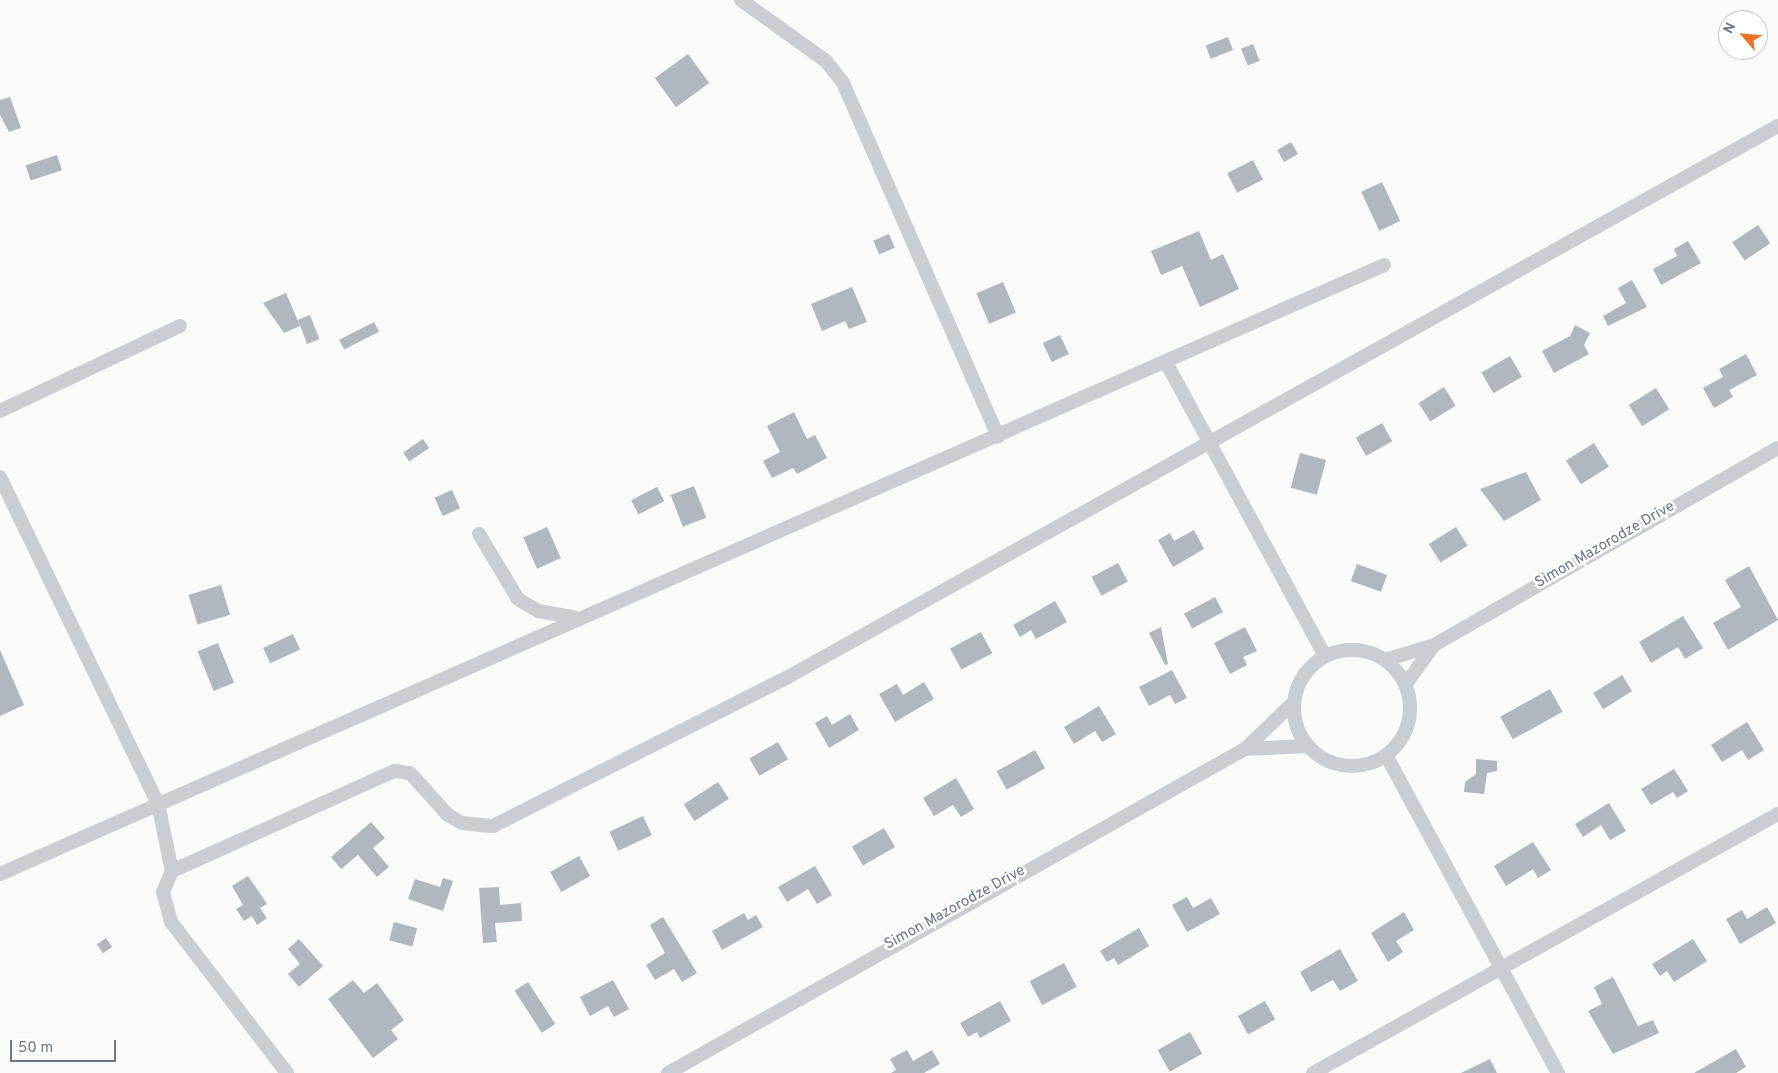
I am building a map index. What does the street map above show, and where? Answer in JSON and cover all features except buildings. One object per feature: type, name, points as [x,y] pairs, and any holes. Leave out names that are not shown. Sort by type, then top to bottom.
[{"type":"street","points":[[741,0],[826,61],[843,83],[998,436]]},
{"type":"street","points":[[172,871],[395,771],[410,773],[448,815],[462,823],[493,826],[788,677],[1213,444],[1778,126]]},
{"type":"street","points":[[0,874],[578,616],[1167,364],[1384,265]]},
{"type":"street","points":[[0,411],[180,326]]},
{"type":"street","points":[[1167,364],[1213,444],[1325,656],[1345,650],[1366,651],[1385,660],[1405,685],[1409,716],[1397,744],[1386,755],[1366,764],[1345,766],[1325,759],[1308,746],[1295,718],[1294,702]]},
{"type":"street","name":"Simon Mazorodze Drive","points":[[1385,660],[1434,646],[1778,448]]},
{"type":"street","points":[[0,477],[158,804],[172,871],[163,892],[171,922],[288,1073]]},
{"type":"street","points":[[479,534],[518,599],[564,619],[578,616]]},
{"type":"street","name":"Simon Mazorodze Drive","points":[[1405,685],[1434,646]]},
{"type":"street","name":"Simon Mazorodze Drive","points":[[673,1072],[1245,749],[1294,702],[1304,676],[1325,656]]},
{"type":"street","name":"Simon Mazorodze Drive","points":[[1245,749],[1308,746]]},
{"type":"street","points":[[1386,755],[1500,972],[1558,1073]]},
{"type":"street","points":[[1313,1073],[1500,972],[1778,814]]}]
